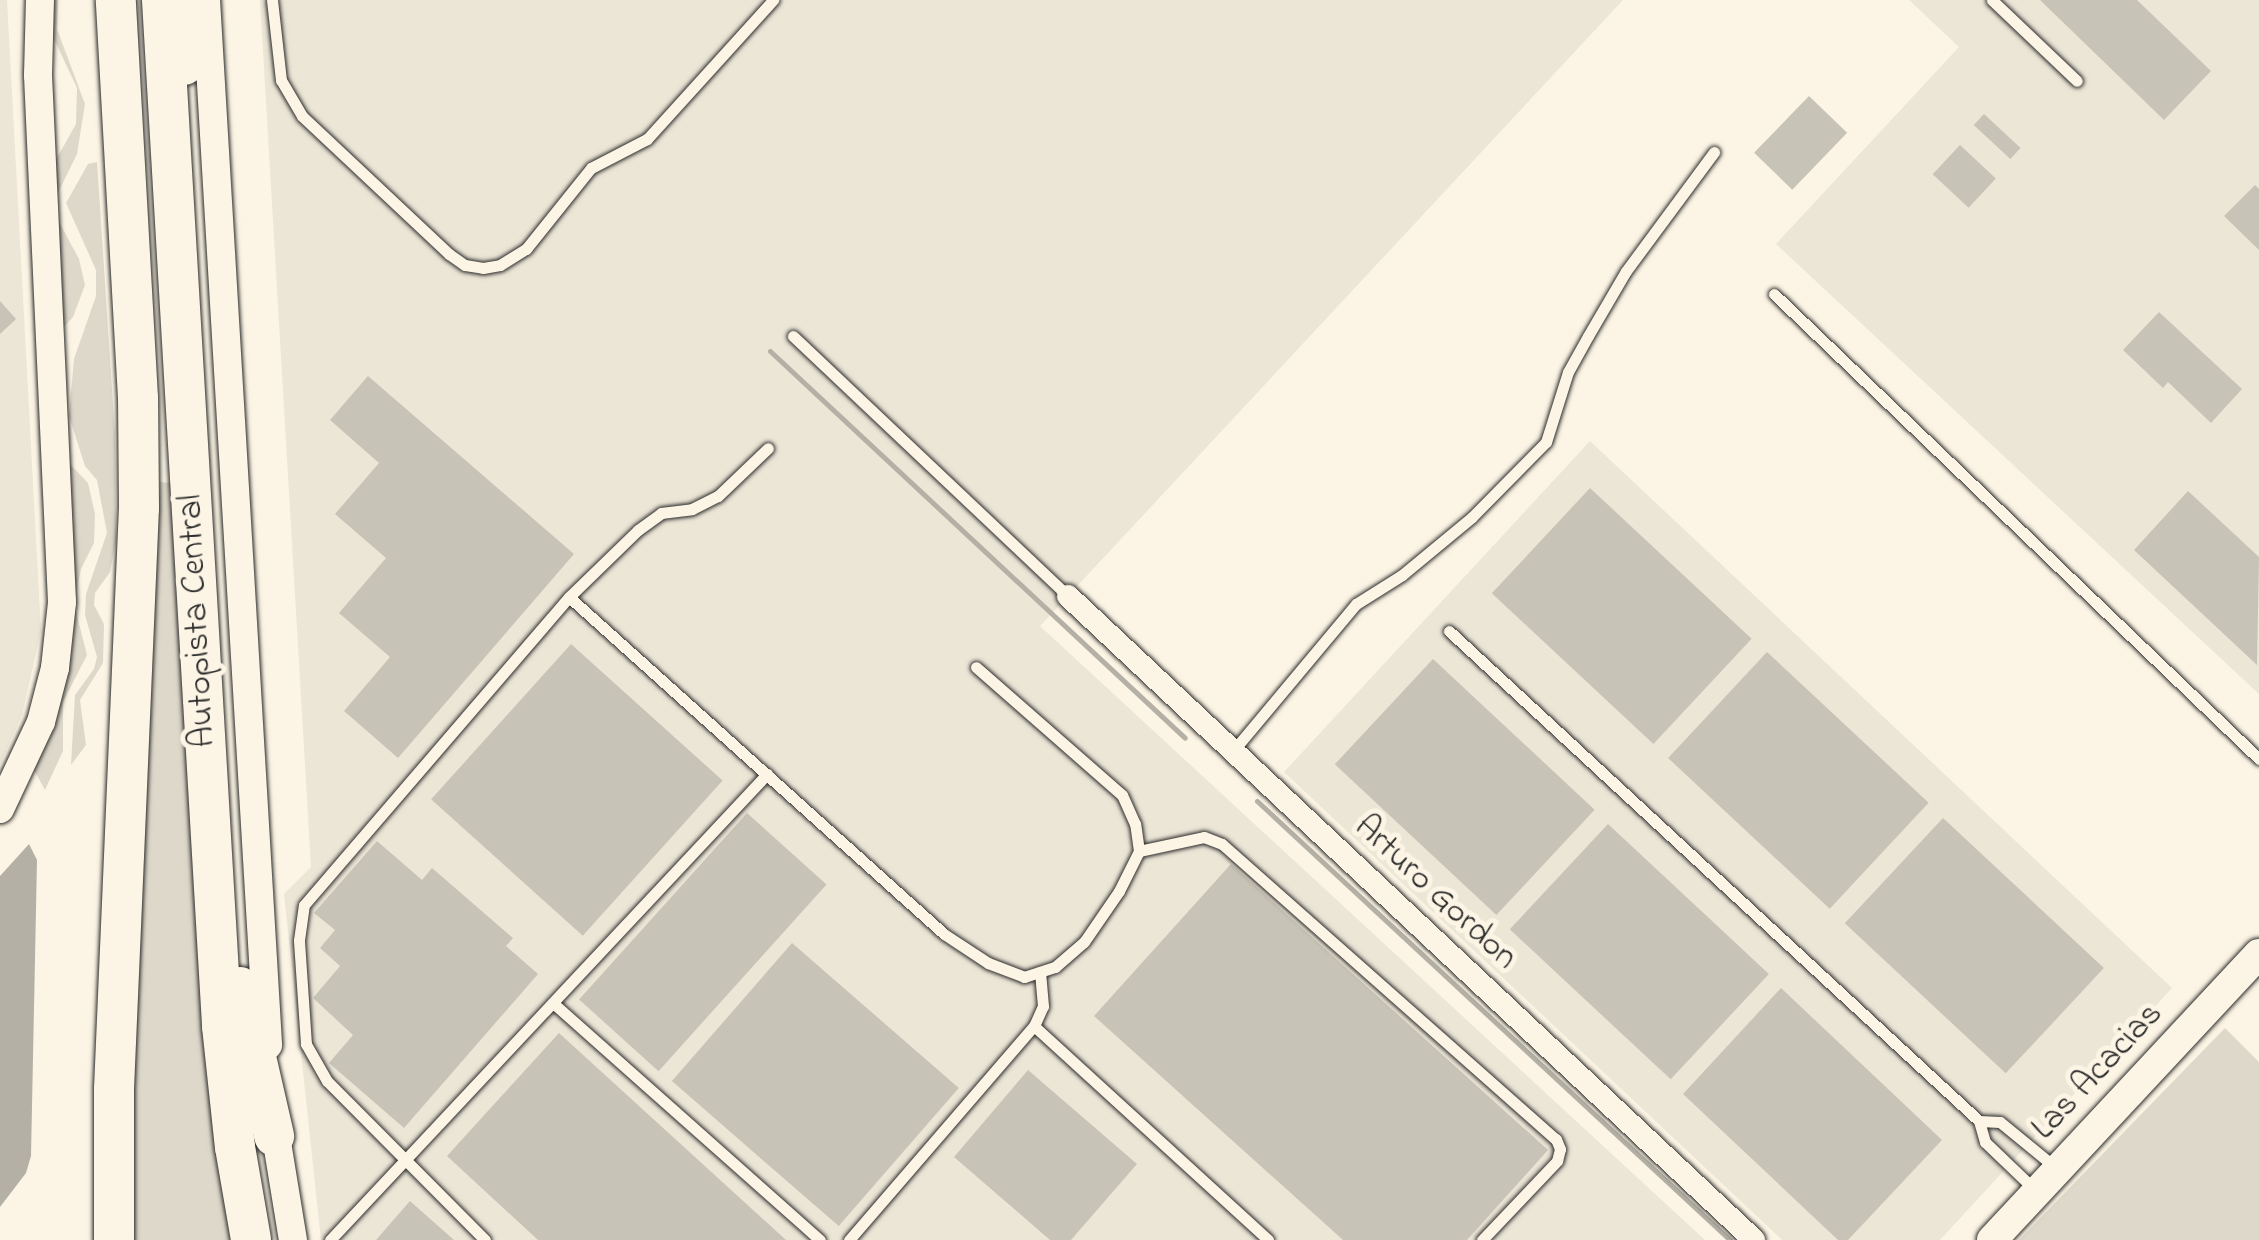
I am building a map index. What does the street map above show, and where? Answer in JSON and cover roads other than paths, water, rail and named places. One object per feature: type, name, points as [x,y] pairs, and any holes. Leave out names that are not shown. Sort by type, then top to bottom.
[{"type":"highway","name":"Autopista Central","points":[[114,1240],[114,1090],[139,508],[137,380],[116,0]]},
{"type":"highway","name":"Autopista Central","points":[[162,0],[227,1086],[251,1240]]},
{"type":"highway","points":[[172,163],[192,0]]},
{"type":"highway","points":[[216,912],[236,970],[274,1136]]},
{"type":"main road","name":"Las Acacias","points":[[1992,1240],[2259,954]]},
{"type":"street","points":[[0,809],[42,722],[55,668],[62,602],[38,75],[40,0]]},
{"type":"street","points":[[206,0],[274,1136],[293,1240]]},
{"type":"street","name":"Arturo Gordon","points":[[1068,596],[1754,1240]]},
{"type":"lane","points":[[272,0],[281,80],[302,116],[449,254],[465,265],[484,268],[500,265],[526,249],[591,168],[648,139],[773,0]]},
{"type":"lane","points":[[1992,0],[2077,81]]},
{"type":"lane","points":[[1233,751],[1356,604],[1402,575],[1472,517],[1546,442],[1568,372],[1588,336],[1626,272],[1714,152]]},
{"type":"lane","points":[[1774,294],[2259,758]]},
{"type":"lane","points":[[793,336],[1068,596]]},
{"type":"lane","points":[[486,1240],[327,1080],[306,1044],[300,940],[304,905],[570,598],[661,512],[692,509],[718,496],[768,448]]},
{"type":"lane","points":[[570,598],[944,934],[988,963],[1024,978],[1055,967],[1084,942],[1119,891],[1139,851],[1136,824],[1122,795],[976,666]]},
{"type":"lane","points":[[1449,631],[1979,1120],[1984,1142],[2048,1181]]},
{"type":"lane","points":[[330,1240],[767,774]]},
{"type":"lane","points":[[1139,851],[1204,837],[1222,844],[1556,1140],[1560,1148],[1557,1161],[1482,1240]]},
{"type":"lane","points":[[849,1240],[1034,1026],[1043,1006],[1040,972]]},
{"type":"lane","points":[[552,1003],[820,1240]]},
{"type":"lane","points":[[1034,1026],[1268,1240]]},
{"type":"lane","points":[[1979,1120],[2000,1122],[2048,1181]]},
{"type":"waterway","points":[[770,351],[1185,738]]},
{"type":"waterway","points":[[1257,801],[1730,1240]]}]
